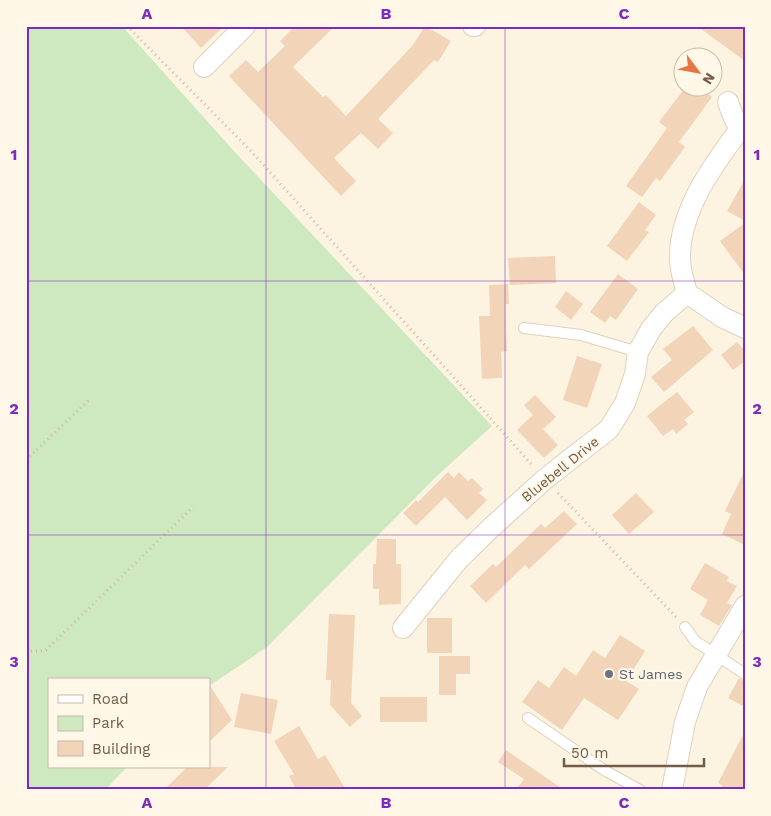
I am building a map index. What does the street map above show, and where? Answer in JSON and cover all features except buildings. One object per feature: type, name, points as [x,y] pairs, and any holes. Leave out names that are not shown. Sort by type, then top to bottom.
[{"type":"street","points":[[204,67],[245,26]]},
{"type":"street","points":[[728,102],[742,130],[713,164],[686,221],[681,242],[680,260],[687,293],[722,317],[745,328]]},
{"type":"street","name":"Bluebell Drive","points":[[404,628],[459,559],[494,525],[545,480],[609,429],[618,417],[635,374],[638,352],[656,324],[687,293]]},
{"type":"street","points":[[672,790],[685,722],[697,687],[745,606]]},
{"type":"lane","points":[[524,328],[581,336],[638,352]]},
{"type":"lane","points":[[685,626],[695,641],[716,657],[745,674]]},
{"type":"lane","points":[[528,718],[604,770],[640,790]]},
{"type":"path","points":[[127,26],[251,151],[545,480],[685,626]]},
{"type":"path","points":[[26,460],[90,399]]},
{"type":"path","points":[[26,652],[46,650],[193,507]]},
{"type":"green space","points":[[26,26],[122,26],[233,150],[492,426],[438,475],[267,647],[210,685],[210,678],[48,678],[48,768],[126,768],[105,790],[28,790],[26,788]]},
{"type":"place","name":"St James","points":[[609,674]]}]
